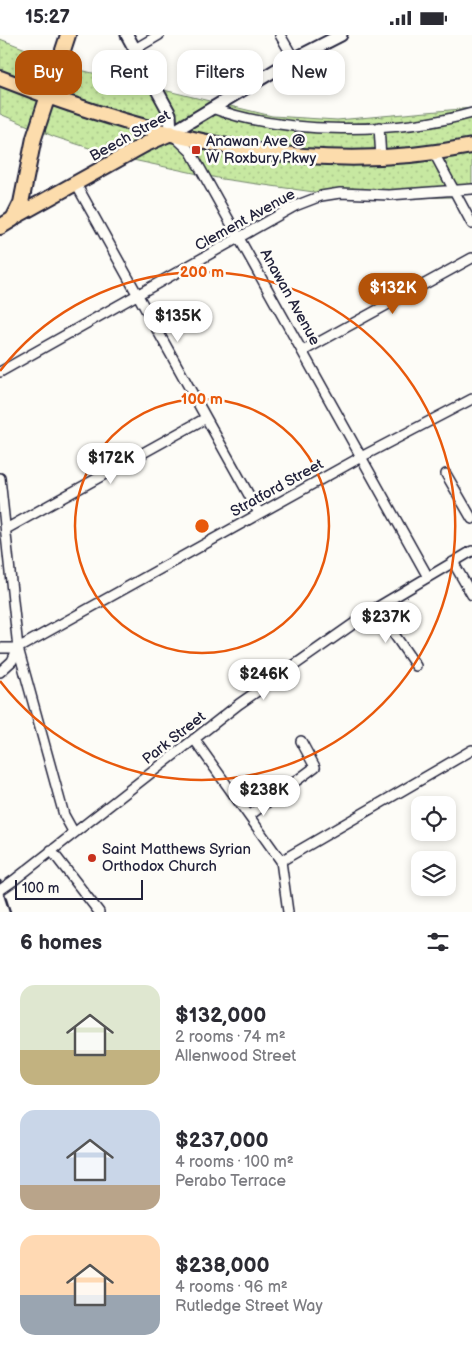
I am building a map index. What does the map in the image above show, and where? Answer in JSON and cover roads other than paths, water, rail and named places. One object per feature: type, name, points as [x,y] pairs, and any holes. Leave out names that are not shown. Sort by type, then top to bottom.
[{"type":"main road","points":[[13,219],[23,197],[34,138],[68,35]]},
{"type":"main road","points":[[0,78],[47,96],[171,133],[249,150],[296,157],[381,158],[434,153],[472,146]]},
{"type":"main road","name":"Beech Street","points":[[0,227],[146,144],[171,133]]},
{"type":"street","points":[[127,35],[170,114],[171,133]]},
{"type":"street","points":[[135,49],[159,35]]},
{"type":"street","points":[[280,35],[289,50]]},
{"type":"street","name":"Beech Street","points":[[312,50],[341,35]]},
{"type":"street","name":"Beech Street","points":[[171,133],[273,72]]},
{"type":"street","points":[[212,108],[229,114],[272,123],[338,128],[409,125],[472,113]]},
{"type":"street","points":[[378,127],[381,158]]},
{"type":"street","name":"Anawan Avenue","points":[[171,133],[191,152],[428,577]]},
{"type":"street","points":[[434,153],[472,223]]},
{"type":"street","points":[[76,184],[259,513]]},
{"type":"street","name":"Clement Avenue","points":[[0,372],[240,239],[295,206],[321,196],[340,193],[389,195],[472,189]]},
{"type":"street","points":[[303,351],[472,258]]},
{"type":"street","name":"Stratford Street","points":[[0,648],[18,648],[361,457],[472,399]]},
{"type":"street","points":[[6,529],[206,418]]},
{"type":"street","points":[[446,474],[472,519]]},
{"type":"street","points":[[0,478],[18,648],[64,815],[74,833]]},
{"type":"street","name":"Park Street","points":[[0,890],[239,704],[376,607],[472,551]]},
{"type":"street","points":[[453,563],[472,595]]},
{"type":"street","points":[[376,607],[416,666]]},
{"type":"street","name":"Stratford Street","points":[[0,672],[12,661],[18,648]]},
{"type":"street","points":[[194,739],[281,861],[288,912]]},
{"type":"street","points":[[249,816],[315,767],[301,741]]},
{"type":"street","points":[[281,861],[472,750]]},
{"type":"street","points":[[52,850],[98,912]]},
{"type":"railway","points":[[0,881],[10,912]]},
{"type":"place","name":"Anawan Ave @ W Roxbury Pkwy","points":[[196,150]]},
{"type":"place","name":"Saint Matthews Syrian Orthodox Church","points":[[92,858]]}]
